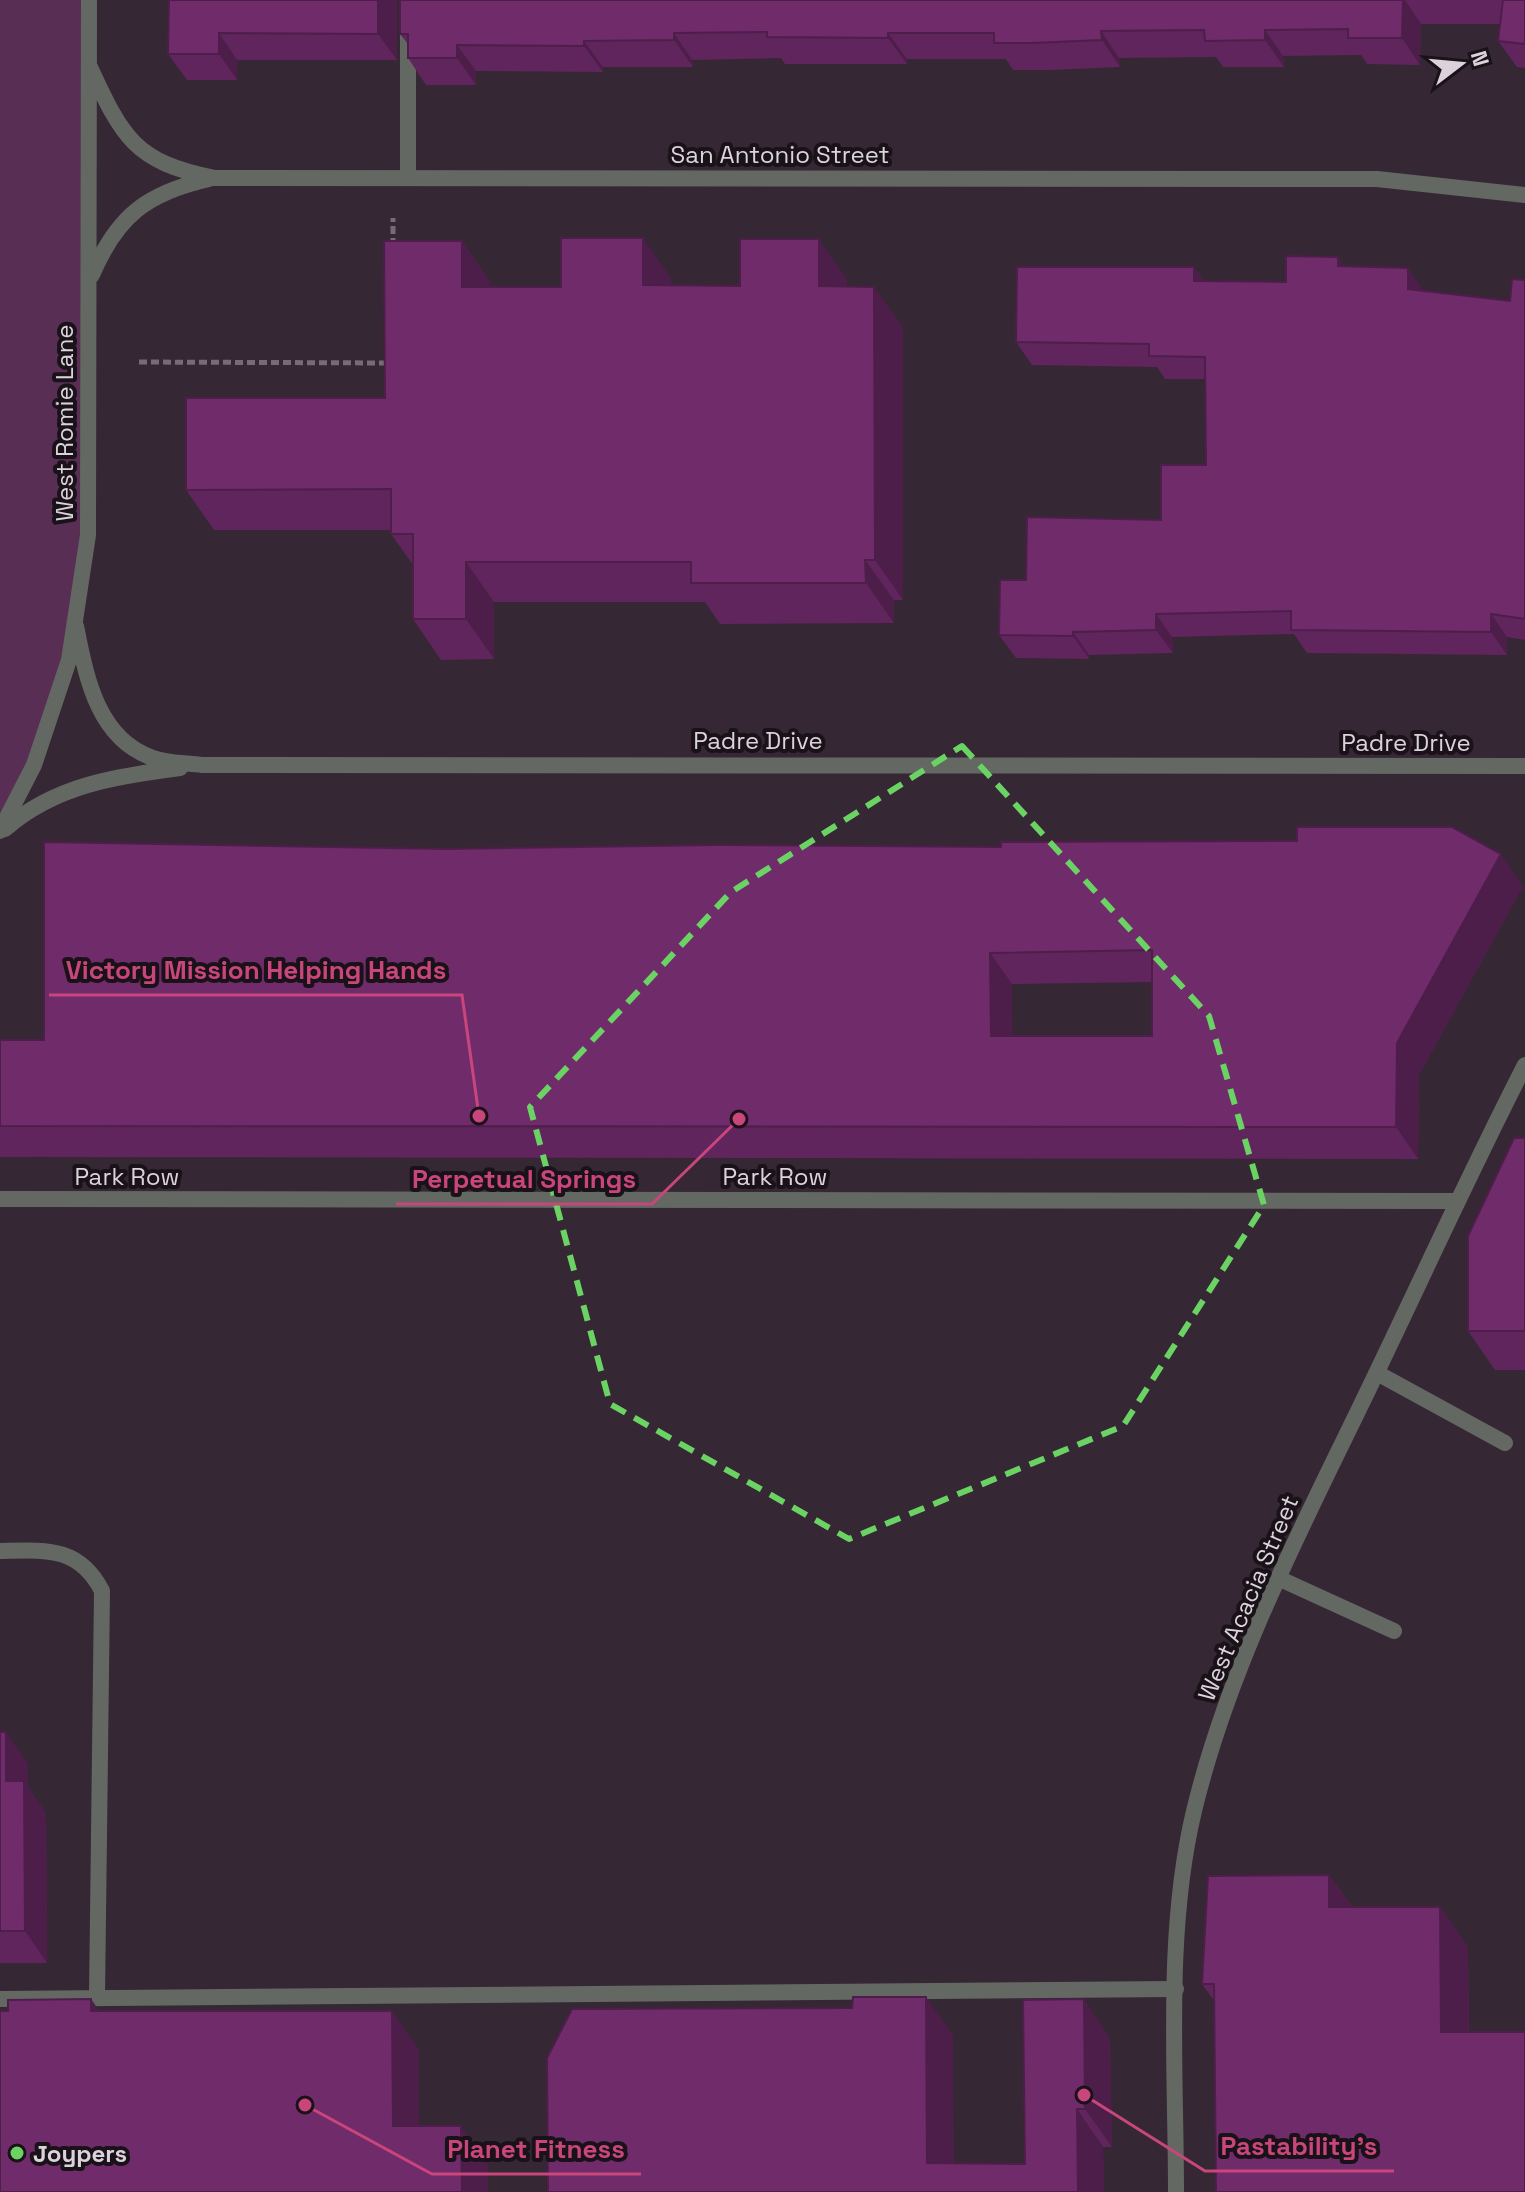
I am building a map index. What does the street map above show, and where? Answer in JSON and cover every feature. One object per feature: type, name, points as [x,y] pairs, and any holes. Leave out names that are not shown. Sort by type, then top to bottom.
[{"type":"street","name":"West Romie Lane","points":[[0,832],[34,765],[76,626],[88,535],[89,0]]},
{"type":"street","points":[[408,0],[408,178]]},
{"type":"street","name":"San Antonio Street","points":[[89,65],[120,126],[135,145],[153,160],[179,171],[215,178],[1377,179],[1525,195]]},
{"type":"street","points":[[88,283],[119,224],[161,193],[215,178]]},
{"type":"street","name":"Padre Drive","points":[[76,626],[92,698],[109,724],[130,746],[153,758],[202,765],[1525,766]]},
{"type":"street","points":[[0,832],[40,801],[67,791],[128,775],[202,765]]},
{"type":"street","name":"West Acacia Street","points":[[1176,2192],[1177,1941],[1193,1813],[1230,1692],[1278,1578],[1377,1373],[1455,1201],[1525,1065]]},
{"type":"street","name":"Park Row","points":[[0,1199],[1455,1201]]},
{"type":"street","points":[[1377,1373],[1505,1443]]},
{"type":"street","points":[[0,1551],[52,1550],[90,1569],[102,1591],[97,1997]]},
{"type":"street","points":[[1278,1578],[1394,1631]]},
{"type":"street","points":[[0,1999],[1176,1989]]},
{"type":"path","points":[[393,218],[393,261]]},
{"type":"path","points":[[393,348],[393,363]]},
{"type":"path","points":[[139,362],[403,363]]},
{"type":"highlighted area","points":[[962,746],[1209,1016],[1264,1205],[1123,1426],[849,1539],[610,1404],[530,1107],[731,892]]},
{"type":"shaded area","points":[[0,0],[89,0],[88,535],[69,660],[0,831]]},
{"type":"building","points":[[169,0],[378,0],[378,34],[219,33],[219,54],[168,54]]},
{"type":"building","points":[[400,0],[1403,0],[1402,38],[1348,38],[1348,29],[1265,30],[1265,40],[1205,41],[1204,30],[1101,31],[1102,40],[1031,43],[994,43],[994,33],[888,33],[888,38],[767,37],[767,32],[674,33],[674,40],[584,41],[584,46],[457,45],[457,58],[408,58],[408,34],[400,34]]},
{"type":"building","points":[[1503,0],[1525,0],[1525,44],[1498,41]]},
{"type":"building","points":[[561,238],[643,238],[643,285],[740,286],[740,239],[819,239],[819,286],[874,287],[875,560],[865,560],[866,583],[691,583],[691,562],[466,562],[466,619],[413,619],[413,534],[391,534],[391,489],[186,490],[186,398],[385,398],[384,241],[462,241],[462,287],[561,287]]},
{"type":"building","points":[[1286,256],[1338,257],[1338,266],[1408,268],[1408,289],[1510,301],[1512,279],[1525,280],[1525,619],[1491,614],[1491,632],[1291,630],[1291,611],[1156,614],[1156,630],[1073,632],[1073,636],[999,635],[1000,580],[1026,580],[1027,517],[1161,520],[1161,465],[1206,465],[1205,357],[1149,356],[1149,344],[1016,342],[1017,267],[1194,267],[1194,281],[1286,282]]},
{"type":"building","points":[[1297,827],[1452,827],[1501,854],[1397,1043],[1396,1127],[0,1126],[0,1040],[44,1040],[44,842],[447,849],[718,845],[1001,847],[1001,842],[1297,841]],"holes":[[[1152,950],[1152,1036],[991,1036],[990,953]]]},
{"type":"building","points":[[1514,1138],[1525,1138],[1525,1331],[1468,1331],[1468,1236]]},
{"type":"building","points":[[0,1732],[6,1732],[6,1781],[24,1781],[25,1931],[0,1931]]},
{"type":"building","points":[[1329,1875],[1329,1907],[1440,1907],[1441,2032],[1525,2032],[1525,2192],[1216,2192],[1214,1984],[1202,1984],[1208,1876]]},
{"type":"building","points":[[853,1997],[926,1997],[927,2163],[1025,2164],[1023,2000],[1084,1999],[1085,2109],[1077,2109],[1078,2192],[548,2192],[547,2058],[572,2009],[852,2008]]},
{"type":"building","points":[[91,1999],[91,2011],[392,2011],[393,2126],[461,2126],[462,2192],[0,2192],[0,2011],[8,2011],[8,2000]]},
{"type":"place","name":"Victory Mission Helping Hands","points":[[479,1116]]},
{"type":"place","name":"Perpetual Springs","points":[[739,1119]]},
{"type":"place","name":"Pastability's","points":[[1084,2095]]},
{"type":"place","name":"Planet Fitness","points":[[305,2105]]},
{"type":"place","name":"Joypers","points":[[17,2153]]}]
